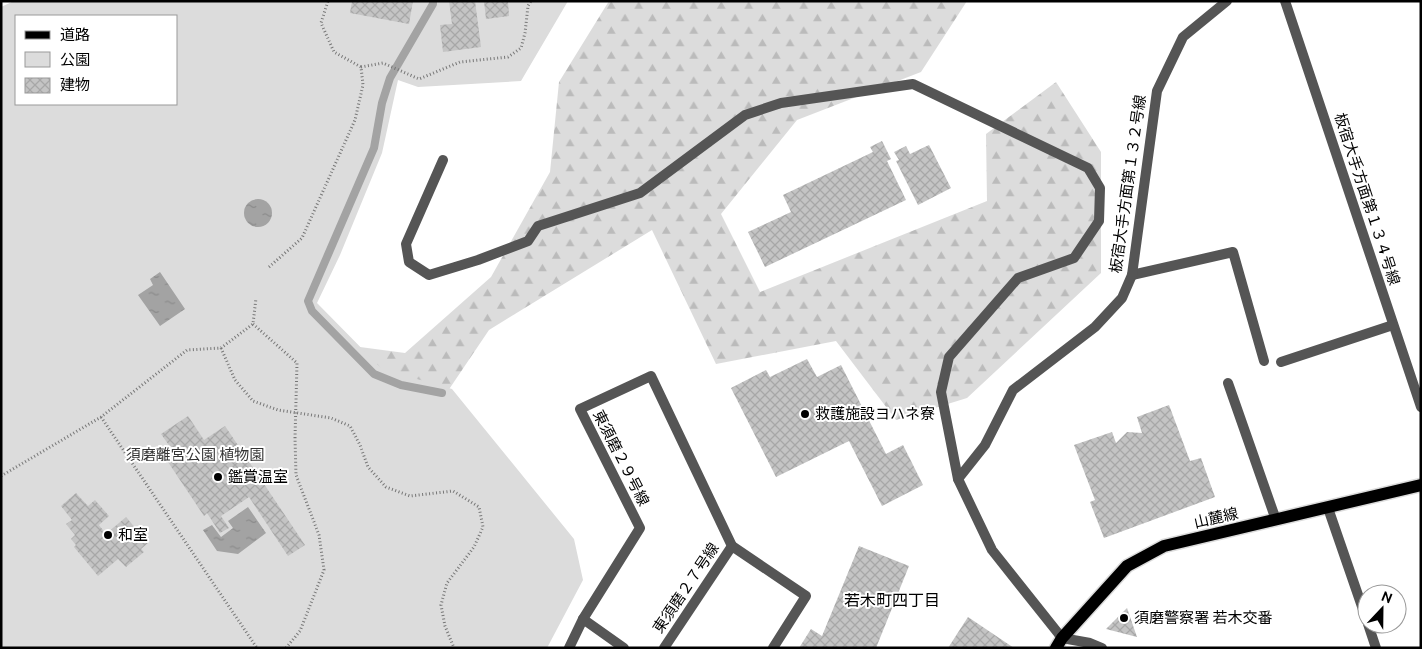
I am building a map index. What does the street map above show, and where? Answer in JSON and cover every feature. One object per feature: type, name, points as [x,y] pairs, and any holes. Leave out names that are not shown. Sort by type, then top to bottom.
[{"type":"main road","name":"山麓線","points":[[1059,643],[1127,566],[1164,546],[1421,485]]},
{"type":"street","name":"板宿大手方面第１３２号線","points":[[958,479],[984,445],[1013,390],[1094,327],[1122,298],[1132,275],[1157,91],[1183,36],[1216,5],[1227,1]]},
{"type":"street","name":"板宿大手方面第１３４号線","points":[[1285,1],[1421,407]]},
{"type":"street","points":[[443,160],[406,244],[409,262],[429,275],[478,260],[528,241],[538,226],[640,193],[745,115],[781,103],[913,84],[1088,168],[1100,188],[1099,221],[1074,258],[1018,278],[949,357],[941,392],[958,479],[992,550],[1059,643],[1090,643],[1102,648]]},
{"type":"street","points":[[1132,275],[1234,252],[1264,361]]},
{"type":"street","points":[[1281,362],[1394,325]]},
{"type":"street","name":"東須磨２９号線","points":[[583,619],[640,528],[580,410],[651,376],[732,546]]},
{"type":"street","points":[[1228,383],[1276,520]]},
{"type":"street","points":[[1328,508],[1357,591]]},
{"type":"street","name":"東須磨２７号線","points":[[664,648],[732,546],[806,596],[773,648]]},
{"type":"street","points":[[568,648],[583,619],[624,648]]},
{"type":"street","points":[[1372,634],[1376,648]]},
{"type":"path","points":[[328,1],[321,22],[334,52],[361,67],[383,63],[419,79],[460,62],[508,57],[521,48],[528,6],[531,1]]},
{"type":"path","points":[[269,267],[302,238],[355,120],[363,85],[361,67]]},
{"type":"path","points":[[1,476],[101,417],[187,350],[221,348],[253,324],[256,298]]},
{"type":"path","points":[[253,324],[297,363],[296,475],[319,535],[324,570],[300,631],[286,648]]},
{"type":"path","points":[[221,348],[235,380],[254,402],[278,410],[331,418],[350,426],[360,445],[368,467],[386,487],[410,496],[453,491],[479,507],[483,527],[474,547],[447,583],[441,605],[445,626],[454,648]]},
{"type":"path","points":[[101,417],[257,648]]},
{"type":"green space","name":"須磨離宮公園 植物園","points":[[14,1],[568,1],[521,81],[418,87],[398,80],[382,153],[340,255],[317,303],[382,369],[452,389],[574,539],[583,580],[547,648],[1,648],[1,7]]},
{"type":"green space","points":[[609,1],[967,1],[921,72],[797,120],[721,214],[760,292],[987,201],[986,134],[1056,82],[1101,152],[1101,273],[967,398],[896,420],[836,341],[716,364],[652,230],[489,330],[429,419],[104,648],[285,337],[405,353],[491,277],[550,172],[559,82]]},
{"type":"water","points":[[258,199],[268,203],[272,213],[268,223],[258,227],[248,223],[244,213],[248,203]]},
{"type":"water","points":[[160,272],[185,309],[160,326],[138,295],[153,285],[150,279]]},
{"type":"water","points":[[248,507],[266,533],[238,554],[217,551],[203,530],[212,525],[221,537],[233,528],[228,521]]},
{"type":"building","points":[[352,1],[413,1],[409,24],[350,13]]},
{"type":"building","points":[[449,1],[475,1],[481,47],[443,52],[440,25],[452,24]]},
{"type":"building","points":[[484,1],[508,1],[509,16],[486,19]]},
{"type":"building","points":[[882,141],[891,159],[887,161],[906,200],[765,267],[748,232],[791,212],[783,195],[873,152],[870,147]]},
{"type":"building","points":[[929,145],[951,188],[918,205],[896,161],[899,160],[894,152],[906,146],[910,154]]},
{"type":"building","name":"救護施設ヨハネ寮","points":[[807,359],[817,377],[841,365],[886,454],[903,445],[923,485],[882,506],[849,441],[776,477],[731,388],[766,370],[770,377]]},
{"type":"building","points":[[1169,405],[1190,461],[1201,458],[1215,497],[1104,538],[1090,502],[1095,500],[1074,445],[1112,432],[1116,443],[1127,432],[1142,433],[1137,417]]},
{"type":"building","name":"鑑賞温室","points":[[188,416],[204,440],[225,426],[305,545],[288,556],[249,497],[221,516],[229,528],[220,533],[207,513],[204,516],[164,456],[173,451],[161,434]]},
{"type":"building","name":"和室","points":[[76,493],[88,506],[95,500],[109,516],[99,525],[106,534],[126,517],[148,543],[141,549],[144,552],[126,567],[118,559],[98,576],[74,547],[76,545],[71,539],[75,535],[66,524],[72,520],[61,506]]},
{"type":"building","points":[[859,546],[909,566],[876,648],[799,648],[811,629],[822,636]]},
{"type":"building","name":"須磨警察署 若木交番","points":[[1127,608],[1137,637],[1106,629]]},
{"type":"building","points":[[968,617],[1014,648],[948,648]]},
{"type":"waterway","points":[[433,1],[390,78],[382,103],[374,148],[308,301],[312,311],[374,374],[401,385],[442,393]]},
{"type":"place","name":"救護施設ヨハネ寮","points":[[805,414]]},
{"type":"place","name":"鑑賞温室","points":[[218,477]]},
{"type":"place","name":"和室","points":[[108,535]]},
{"type":"place","name":"須磨警察署 若木交番","points":[[1124,618]]},
{"type":"district","name":"若木町四丁目","points":[[892,600]]}]
